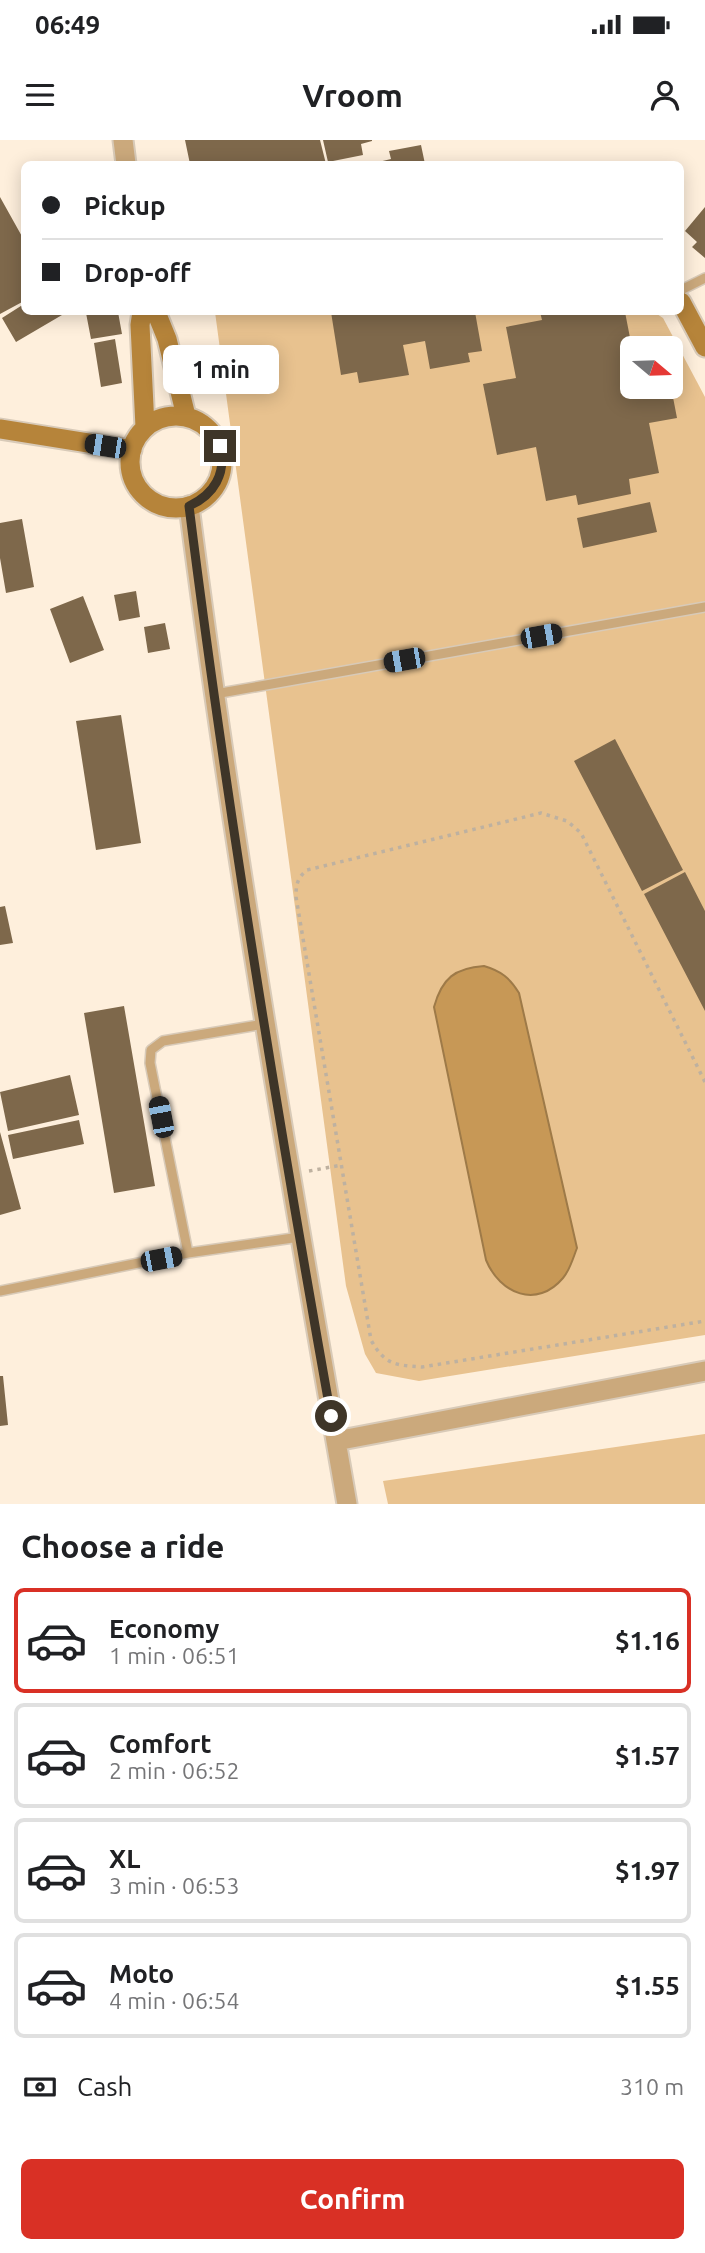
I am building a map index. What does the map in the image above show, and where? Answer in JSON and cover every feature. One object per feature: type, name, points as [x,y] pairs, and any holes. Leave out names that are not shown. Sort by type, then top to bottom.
[{"type":"main road","points":[[684,308],[705,347]]},
{"type":"main road","points":[[142,315],[145,427]]},
{"type":"main road","points":[[157,315],[167,339],[186,416]]},
{"type":"main road","points":[[169,416],[186,416],[204,424],[216,438],[222,456],[221,474],[212,491],[198,503],[181,508],[163,506],[147,498],[132,476],[132,450],[145,427],[169,416]]},
{"type":"main road","points":[[0,429],[132,450]]},
{"type":"street","points":[[122,140],[126,161]]},
{"type":"street","points":[[189,506],[213,694],[264,1024],[347,1504]]},
{"type":"street","points":[[336,1441],[705,1371]]},
{"type":"lane","points":[[684,288],[705,278]]},
{"type":"lane","points":[[213,694],[705,607]]},
{"type":"lane","points":[[188,1253],[150,1063],[151,1050],[163,1041],[264,1024]]},
{"type":"lane","points":[[0,1291],[188,1253],[300,1237]]},
{"type":"path","points":[[705,1082],[581,833],[567,821],[541,813],[306,870],[299,876],[296,897],[371,1340],[379,1355],[398,1365],[422,1367],[705,1321]]},
{"type":"path","points":[[289,1175],[342,1166]]},
{"type":"shaded area","points":[[215,315],[658,315],[673,336],[620,336],[620,399],[683,399],[683,356],[705,397],[705,1335],[419,1381],[376,1373],[365,1354],[346,1286]]},
{"type":"shaded area","points":[[484,966],[504,976],[519,993],[577,1248],[563,1278],[553,1288],[531,1295],[510,1289],[500,1282],[486,1260],[434,1007],[441,989],[451,976],[465,969]]},
{"type":"shaded area","points":[[705,1434],[705,1504],[388,1504],[383,1481]]},
{"type":"building","points":[[185,140],[320,140],[325,161],[189,161]]},
{"type":"building","points":[[323,140],[372,140],[361,144],[363,155],[328,161]]},
{"type":"building","points":[[421,145],[424,161],[383,161],[391,159],[389,151]]},
{"type":"building","points":[[0,197],[21,235],[21,303],[0,314]]},
{"type":"building","points":[[705,207],[705,258],[692,247],[697,242],[685,231]]},
{"type":"building","points":[[21,306],[21,315],[62,315],[16,342],[2,318]]},
{"type":"building","points":[[86,315],[119,315],[122,334],[91,339]]},
{"type":"building","points":[[331,315],[476,315],[482,351],[468,353],[470,362],[430,369],[425,341],[403,345],[409,375],[359,383],[357,372],[341,375]]},
{"type":"building","points":[[541,315],[626,315],[630,336],[620,336],[620,399],[673,399],[677,418],[649,423],[659,473],[629,479],[631,494],[578,505],[576,495],[546,501],[536,447],[497,455],[483,384],[516,378],[506,327],[542,320]]},
{"type":"building","points":[[115,339],[122,383],[101,387],[94,343]]},
{"type":"building","points":[[650,502],[657,532],[583,548],[577,518]]},
{"type":"building","points":[[22,519],[34,587],[6,593],[0,558],[0,523]]},
{"type":"building","points":[[136,591],[140,617],[119,621],[114,595]]},
{"type":"building","points":[[83,596],[104,650],[70,663],[50,609]]},
{"type":"building","points":[[165,623],[170,649],[148,653],[144,627]]},
{"type":"building","points":[[121,715],[141,843],[96,850],[76,721]]},
{"type":"building","points":[[615,739],[683,870],[642,891],[574,761]]},
{"type":"building","points":[[685,872],[705,911],[705,1011],[644,894]]},
{"type":"building","points":[[5,906],[13,943],[0,945],[0,907]]},
{"type":"building","points":[[124,1006],[155,1186],[114,1193],[84,1013]]},
{"type":"building","points":[[70,1075],[79,1115],[8,1131],[0,1092]]},
{"type":"building","points":[[79,1120],[84,1144],[13,1159],[8,1135]]},
{"type":"building","points":[[0,1132],[21,1209],[0,1215]]},
{"type":"building","points":[[0,1376],[3,1376],[8,1425],[0,1426]]},
{"type":"route","points":[[220,446],[222,465],[217,483],[206,497],[189,506],[213,694],[264,1024],[331,1416]]}]
